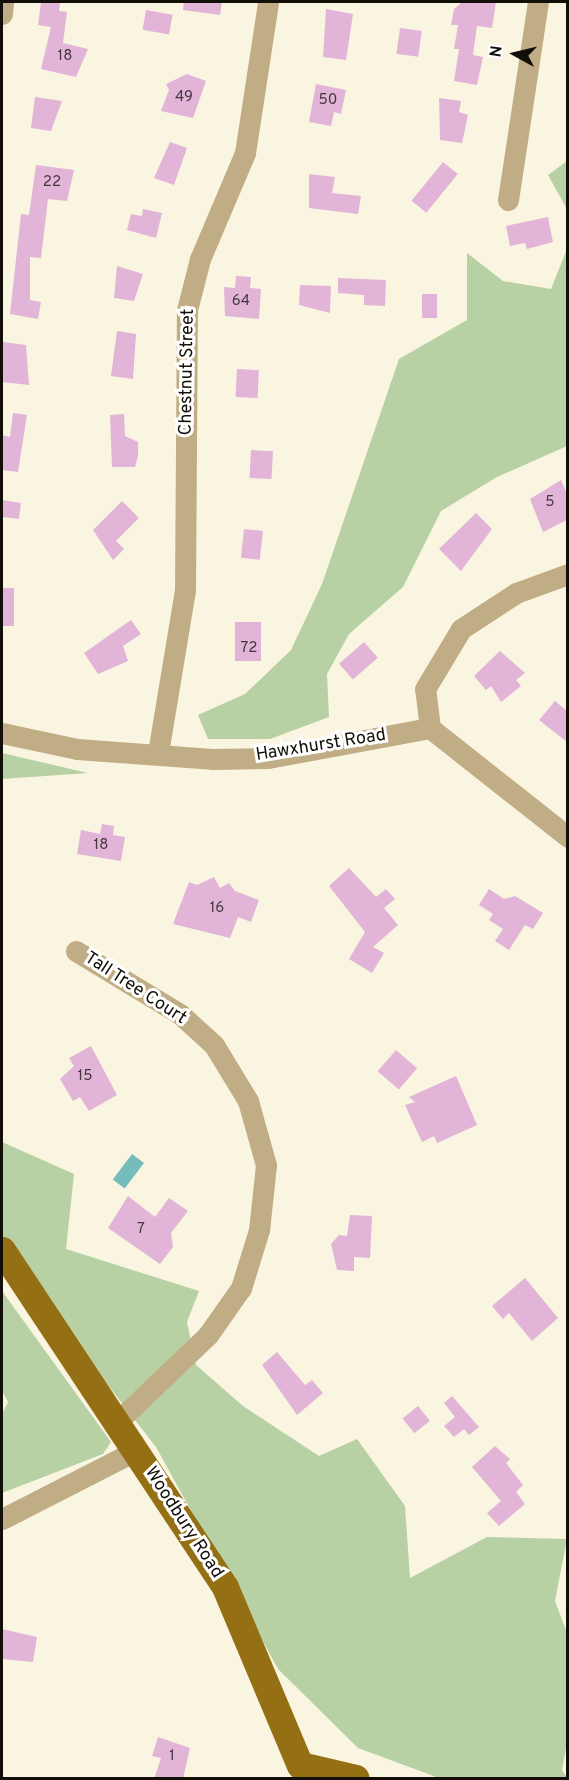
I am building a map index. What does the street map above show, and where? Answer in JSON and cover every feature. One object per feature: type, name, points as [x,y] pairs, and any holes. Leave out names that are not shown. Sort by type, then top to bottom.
[{"type":"main road","name":"Woodbury Road","points":[[2,1250],[225,1587],[301,1772],[356,1779]]},
{"type":"street","points":[[2,14],[3,2]]},
{"type":"street","name":"Chestnut Street","points":[[158,753],[185,590],[187,310],[200,258],[245,153],[268,2]]},
{"type":"street","points":[[508,200],[538,2]]},
{"type":"street","points":[[567,574],[516,593],[461,628],[425,689],[430,728],[567,837]]},
{"type":"street","name":"Hawxhurst Road","points":[[2,733],[77,749],[268,758],[430,728]]},
{"type":"street","name":"Tall Tree Court","points":[[76,951],[180,1014],[214,1045],[248,1101],[266,1165],[259,1230],[241,1287],[208,1335],[117,1422]]},
{"type":"street","points":[[2,1519],[135,1451]]},
{"type":"green space","points":[[567,161],[567,209],[548,175]]},
{"type":"green space","points":[[567,249],[567,446],[497,477],[441,511],[403,587],[349,634],[327,674],[329,717],[270,739],[208,739],[198,715],[245,694],[291,650],[322,584],[399,359],[467,320],[467,253],[503,281],[551,289]]},
{"type":"green space","points":[[2,753],[88,773],[2,779]]},
{"type":"green space","points":[[2,1142],[74,1174],[66,1249],[199,1291],[187,1322],[196,1365],[243,1406],[319,1456],[357,1439],[405,1506],[410,1578],[487,1537],[567,1539],[555,1601],[567,1633],[568,1738],[562,1770],[567,1778],[439,1778],[358,1748],[278,1669],[156,1447],[2,1249]]},
{"type":"green space","points":[[2,1291],[111,1442],[103,1454],[2,1493],[2,1414],[8,1402],[2,1391]]},
{"type":"water","points":[[132,1154],[144,1163],[125,1189],[113,1180]]},
{"type":"building","points":[[41,2],[60,2],[59,11],[67,12],[63,43],[88,49],[76,77],[41,69],[51,27],[38,25]]},
{"type":"building","points":[[184,2],[222,2],[220,15],[183,10]]},
{"type":"building","points":[[462,2],[496,2],[492,28],[477,26],[473,55],[483,57],[477,85],[454,81],[459,49],[454,49],[458,25],[451,25],[454,9]]},
{"type":"building","points":[[326,9],[353,14],[346,60],[323,57]]},
{"type":"building","points":[[146,10],[173,15],[169,34],[143,30]]},
{"type":"building","points":[[400,28],[422,31],[418,57],[396,54]]},
{"type":"building","points":[[187,74],[206,81],[193,118],[161,111],[169,90],[166,84]]},
{"type":"building","points":[[316,84],[346,90],[341,114],[334,112],[331,126],[309,122]]},
{"type":"building","points":[[35,97],[62,101],[51,131],[31,128]]},
{"type":"building","points":[[439,98],[461,101],[459,112],[468,115],[462,143],[440,140]]},
{"type":"building","points":[[170,142],[187,148],[174,185],[154,178]]},
{"type":"building","points":[[443,162],[458,174],[426,213],[412,201]]},
{"type":"building","points":[[36,165],[74,170],[67,201],[48,199],[41,258],[30,257],[30,300],[41,302],[38,319],[10,314],[21,214],[29,215]]},
{"type":"building","points":[[309,174],[335,177],[332,193],[361,196],[358,214],[309,208]]},
{"type":"building","points":[[143,209],[162,213],[156,238],[127,230],[131,214],[142,216]]},
{"type":"building","points":[[548,217],[553,242],[527,249],[525,243],[510,246],[506,226]]},
{"type":"building","points":[[117,266],[143,274],[134,301],[114,298]]},
{"type":"building","points":[[236,276],[251,277],[250,288],[261,289],[259,319],[225,316],[224,287],[235,288]]},
{"type":"building","points":[[338,278],[386,280],[385,306],[364,305],[364,295],[338,293]]},
{"type":"building","points":[[300,285],[331,286],[330,313],[299,305]]},
{"type":"building","points":[[422,294],[437,294],[437,318],[422,318]]},
{"type":"building","points":[[117,331],[136,334],[133,379],[111,376]]},
{"type":"building","points":[[3,342],[26,345],[29,385],[2,382]]},
{"type":"building","points":[[237,369],[259,370],[258,398],[236,397]]},
{"type":"building","points":[[13,413],[27,415],[18,472],[2,470],[2,435],[10,437]]},
{"type":"building","points":[[124,414],[125,436],[138,442],[138,456],[135,467],[112,467],[110,415]]},
{"type":"building","points":[[251,450],[273,451],[272,479],[250,478]]},
{"type":"building","points":[[561,480],[567,494],[567,520],[543,532],[530,499]]},
{"type":"building","points":[[2,500],[21,503],[19,519],[2,517]]},
{"type":"building","points":[[122,501],[139,518],[116,541],[124,549],[113,560],[93,530]]},
{"type":"building","points":[[476,513],[492,529],[461,571],[439,549]]},
{"type":"building","points":[[244,529],[263,531],[260,560],[241,558]]},
{"type":"building","points":[[2,588],[14,588],[14,626],[2,626]]},
{"type":"building","points":[[131,620],[141,634],[123,646],[128,661],[98,674],[84,653]]},
{"type":"building","points":[[235,622],[261,622],[261,661],[235,661]]},
{"type":"building","points":[[364,642],[378,658],[353,679],[339,664]]},
{"type":"building","points":[[500,651],[525,673],[516,680],[521,686],[501,702],[491,686],[486,690],[474,676]]},
{"type":"building","points":[[555,701],[567,711],[567,742],[539,720]]},
{"type":"building","points":[[102,824],[114,826],[113,835],[125,837],[121,861],[77,854],[81,830],[100,834]]},
{"type":"building","points":[[349,868],[376,897],[386,889],[395,899],[384,908],[398,925],[373,947],[384,953],[372,973],[349,959],[365,932],[329,886]]},
{"type":"building","points":[[214,877],[220,888],[229,883],[235,891],[259,900],[251,922],[238,917],[230,938],[173,924],[189,882],[197,885]]},
{"type":"building","points":[[489,889],[504,899],[515,896],[543,913],[533,929],[525,925],[509,950],[495,941],[503,929],[489,920],[493,914],[479,905]]},
{"type":"building","points":[[91,1046],[117,1095],[89,1111],[80,1097],[73,1101],[60,1079],[74,1066],[69,1058]]},
{"type":"building","points":[[396,1050],[417,1068],[399,1090],[378,1071]]},
{"type":"building","points":[[456,1076],[477,1125],[437,1143],[434,1136],[422,1142],[405,1105],[415,1102],[409,1097]]},
{"type":"building","points":[[128,1196],[155,1217],[169,1198],[188,1211],[171,1233],[173,1247],[160,1264],[108,1228]]},
{"type":"building","points":[[350,1215],[372,1216],[370,1258],[354,1257],[354,1271],[337,1270],[331,1244],[339,1235],[347,1236]]},
{"type":"building","points":[[525,1278],[558,1318],[532,1341],[509,1313],[503,1319],[492,1306]]},
{"type":"building","points":[[277,1352],[305,1385],[312,1380],[323,1393],[297,1415],[262,1365]]},
{"type":"building","points":[[452,1396],[479,1427],[469,1435],[464,1429],[454,1437],[444,1426],[455,1417],[444,1403]]},
{"type":"building","points":[[418,1406],[430,1421],[414,1433],[402,1419]]},
{"type":"building","points":[[495,1446],[510,1459],[506,1463],[523,1485],[516,1492],[525,1504],[499,1526],[487,1513],[501,1501],[472,1467]]},
{"type":"building","points":[[2,1629],[37,1637],[33,1662],[2,1659]]},
{"type":"building","points":[[158,1737],[190,1748],[183,1779],[154,1779],[161,1758],[152,1756]]}]
